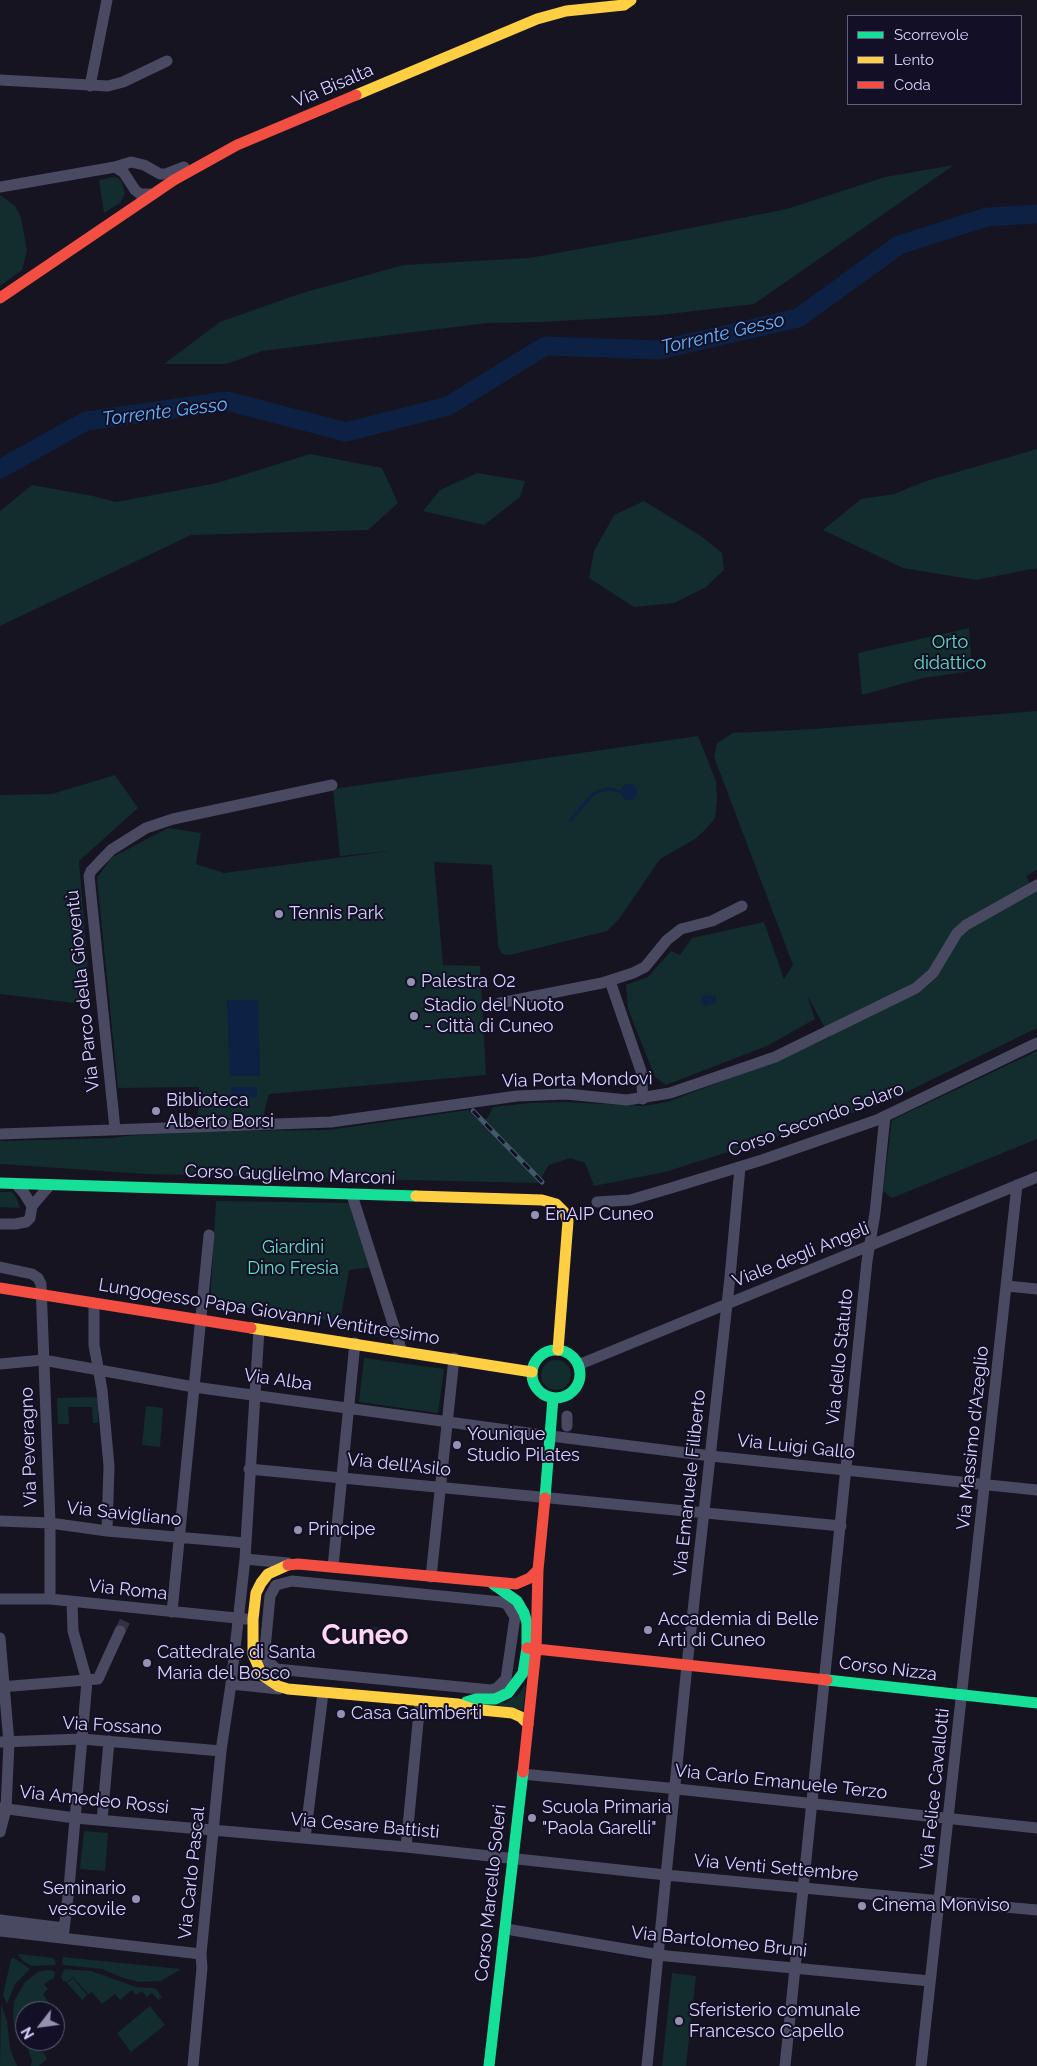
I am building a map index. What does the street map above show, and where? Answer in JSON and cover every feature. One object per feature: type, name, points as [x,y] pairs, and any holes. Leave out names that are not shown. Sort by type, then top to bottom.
[{"type":"street","points":[[90,86],[107,0]]},
{"type":"street","name":"Via Bisalta","points":[[566,10],[586,0]]},
{"type":"street","name":"Via Bisalta","points":[[154,172],[166,174],[238,146],[536,18],[566,10],[612,3],[624,5],[631,0]]},
{"type":"street","points":[[0,80],[108,86],[123,82],[167,61]]},
{"type":"street","points":[[0,298],[174,180],[238,146]]},
{"type":"street","points":[[0,187],[138,162],[154,172],[157,182],[153,194]]},
{"type":"street","points":[[115,167],[124,173],[135,190],[140,194],[153,194]]},
{"type":"street","points":[[123,214],[134,198],[135,190]]},
{"type":"street","name":"Via Parco della Gioventù","points":[[115,1130],[89,876],[91,871],[111,850],[146,828],[173,820],[332,785]]},
{"type":"street","name":"Via Porta Mondovì","points":[[0,1134],[331,1122],[517,1096],[566,1094],[627,1100],[644,1099],[670,1093],[775,1057],[916,988],[933,973],[957,933],[966,925],[1037,885]]},
{"type":"street","points":[[500,1003],[610,981],[645,967],[667,940],[681,929],[712,920],[742,906]]},
{"type":"street","points":[[610,981],[641,1071],[644,1099]]},
{"type":"street","name":"Corso Secondo Solaro","points":[[597,1202],[630,1200],[740,1167],[885,1116],[1037,1043]]},
{"type":"street","name":"Via dello Statuto","points":[[786,2066],[868,1246],[874,1213],[885,1116]]},
{"type":"street","name":"Via Emanuele Filiberto","points":[[647,2066],[740,1167]]},
{"type":"street","name":"Viale degli Angeli","points":[[578,1365],[1037,1177]]},
{"type":"street","name":"Corso Guglielmo Marconi","points":[[0,1183],[542,1200],[556,1204],[564,1212],[568,1221],[558,1350]]},
{"type":"street","points":[[16,1184],[24,1192],[32,1206]]},
{"type":"street","points":[[0,1224],[26,1222],[30,1218],[32,1206],[50,1185]]},
{"type":"street","name":"Via Massimo d'Azeglio","points":[[963,1696],[1017,1185]]},
{"type":"street","points":[[352,1195],[402,1352]]},
{"type":"street","points":[[172,1612],[209,1235]]},
{"type":"street","points":[[0,1267],[32,1274],[38,1278],[41,1284],[42,1294]]},
{"type":"street","points":[[1007,1286],[1037,1289]]},
{"type":"street","name":"Lungogesso Papa Giovanni Ventitreesimo","points":[[0,1288],[402,1352],[454,1358],[532,1372]]},
{"type":"street","name":"Via Peveragno","points":[[42,1294],[50,1523],[50,1599]]},
{"type":"street","points":[[94,1303],[94,1345],[103,1400],[109,1466],[107,1531]]},
{"type":"street","name":"Via Carlo Pascal","points":[[193,2066],[202,1968],[201,1954],[221,1751],[231,1684],[245,1559],[259,1329]]},
{"type":"street","points":[[333,1567],[355,1343]]},
{"type":"street","points":[[558,1350],[568,1354],[578,1365],[580,1372],[577,1386],[567,1396],[553,1398],[540,1392],[535,1386],[532,1372],[538,1359],[550,1351],[558,1350]]},
{"type":"street","points":[[431,1577],[454,1358]]},
{"type":"street","name":"Via Alba","points":[[0,1364],[43,1360],[194,1387],[552,1436]]},
{"type":"street","points":[[458,1704],[476,1699],[495,1699],[508,1693],[522,1673],[531,1649],[552,1436],[553,1398]]},
{"type":"street","name":"Via Luigi Gallo","points":[[552,1436],[711,1456],[1037,1490]]},
{"type":"street","name":"Via dell'Asilo","points":[[249,1469],[343,1476],[841,1526]]},
{"type":"street","name":"Via Savigliano","points":[[0,1521],[50,1523],[107,1531],[245,1543]]},
{"type":"street","points":[[245,1559],[516,1584],[530,1578],[538,1570]]},
{"type":"street","points":[[288,1690],[271,1682],[262,1675],[257,1665],[253,1654],[253,1619],[256,1593],[268,1574],[285,1566],[298,1564]]},
{"type":"street","points":[[283,1582],[301,1582],[501,1602],[507,1604],[515,1617],[506,1679],[497,1688],[491,1690],[283,1671],[276,1669],[268,1660],[265,1643],[270,1596],[276,1585],[283,1582]]},
{"type":"street","points":[[491,1583],[513,1597],[524,1613],[531,1649]]},
{"type":"street","name":"Via Roma","points":[[0,1598],[50,1599],[129,1613],[172,1612],[253,1619]]},
{"type":"street","points":[[63,1933],[87,1681],[79,1659],[73,1631],[72,1602]]},
{"type":"street","points":[[3,1687],[98,1679],[120,1631]]},
{"type":"street","points":[[0,1638],[4,1742],[3,1808],[0,1832]]},
{"type":"street","name":"Corso Nizza","points":[[531,1649],[1037,1703]]},
{"type":"street","name":"Corso Marcello Soleri","points":[[489,2066],[528,1724],[531,1649]]},
{"type":"street","points":[[231,1684],[458,1704],[472,1709],[512,1713],[521,1717],[528,1724]]},
{"type":"street","points":[[305,1838],[323,1693]]},
{"type":"street","name":"Via Felice Cavallotti","points":[[921,2066],[963,1696]]},
{"type":"street","points":[[406,1847],[420,1702]]},
{"type":"street","name":"Via Fossano","points":[[4,1742],[82,1739],[221,1751]]},
{"type":"street","points":[[102,1820],[109,1741]]},
{"type":"street","name":"Via Carlo Emanuele Terzo","points":[[522,1774],[675,1788],[1037,1828]]},
{"type":"street","name":"Via Amedeo Rossi","points":[[3,1808],[75,1818],[214,1829]]},
{"type":"street","name":"Via Cesare Battisti","points":[[214,1829],[513,1858]]},
{"type":"street","name":"Via Venti Settembre","points":[[513,1858],[666,1875],[1037,1910]]},
{"type":"street","points":[[0,1920],[63,1933],[201,1954]]},
{"type":"street","name":"Via Bartolomeo Bruni","points":[[506,1930],[658,1955],[930,1981]]},
{"type":"street","points":[[1,1935],[63,1933]]},
{"type":"green space","points":[[954,165],[754,304],[660,315],[543,322],[487,323],[262,351],[227,364],[164,364],[220,322],[302,293],[404,265],[529,258],[629,240],[787,209],[885,177]]},
{"type":"green space","points":[[114,177],[122,182],[125,194],[120,203],[104,213],[99,180]]},
{"type":"green space","points":[[0,195],[15,206],[21,217],[27,251],[22,270],[0,286]]},
{"type":"green space","points":[[1037,449],[1037,568],[976,580],[903,568],[823,530],[861,499],[894,494],[926,481]]},
{"type":"green space","points":[[310,454],[382,468],[398,503],[368,530],[191,535],[0,626],[0,511],[32,485],[116,502],[217,483]]},
{"type":"green space","points":[[477,473],[525,481],[520,497],[484,525],[423,511],[440,490]]},
{"type":"green space","points":[[644,501],[701,536],[722,553],[724,570],[706,587],[674,603],[634,607],[589,578],[594,551],[614,515]]},
{"type":"green space","name":"Orto didattico","points":[[969,628],[972,671],[923,678],[862,695],[858,653]]},
{"type":"green space","points":[[1037,711],[1037,870],[1026,876],[1034,892],[1037,891],[1037,1028],[886,1102],[665,1172],[594,1186],[585,1163],[570,1158],[549,1165],[538,1183],[146,1174],[0,1164],[0,1141],[114,1138],[209,1131],[328,1130],[468,1110],[481,1123],[488,1117],[493,1107],[530,1103],[565,1102],[643,1106],[667,1102],[773,1062],[830,1037],[807,995],[815,1019],[767,1046],[666,1085],[655,1077],[628,1009],[626,985],[648,977],[671,951],[680,955],[692,938],[764,922],[784,979],[793,965],[714,757],[717,743],[733,733],[815,729]]},
{"type":"green space","points":[[698,736],[716,781],[717,801],[715,818],[695,839],[660,859],[619,919],[607,931],[510,955],[502,954],[498,946],[492,865],[434,862],[443,965],[480,966],[486,1075],[269,1094],[263,1117],[198,1120],[199,1087],[118,1088],[97,878],[111,858],[168,828],[201,833],[196,864],[224,873],[389,851],[340,856],[333,789]]},
{"type":"green space","points":[[115,775],[138,808],[79,861],[91,1005],[0,994],[0,795],[52,794]]},
{"type":"green space","points":[[1037,1051],[1037,1139],[892,1198],[883,1191],[892,1120]]},
{"type":"green space","points":[[0,1192],[12,1192],[20,1208],[0,1207]]},
{"type":"green space","name":"Giardini Dino Fresia","points":[[216,1201],[350,1203],[373,1267],[349,1270],[340,1322],[210,1302]]},
{"type":"green space","points":[[364,1358],[444,1369],[438,1413],[359,1402]]},
{"type":"green space","points":[[556,1360],[567,1364],[571,1375],[567,1386],[556,1390],[545,1386],[541,1375],[545,1364]]},
{"type":"green space","points":[[98,1397],[98,1423],[93,1423],[92,1407],[68,1407],[69,1424],[58,1424],[57,1398]]},
{"type":"green space","points":[[146,1406],[163,1408],[160,1447],[142,1445]]},
{"type":"green space","points":[[372,1627],[387,1628],[386,1643],[371,1642]]},
{"type":"green space","points":[[526,1683],[523,1710],[481,1702],[505,1703],[519,1694]]},
{"type":"green space","points":[[84,1831],[108,1833],[105,1871],[80,1869]]},
{"type":"green space","points":[[19,1954],[54,1958],[56,1965],[32,1966],[24,1962]]},
{"type":"green space","points":[[63,1957],[180,1970],[161,1981],[140,1982],[123,1978],[102,1969],[64,1965],[62,1964]]},
{"type":"green space","points":[[14,1958],[30,1969],[15,1984],[7,2004],[3,1995],[11,1959]]},
{"type":"green space","points":[[64,1969],[91,1971],[136,1987],[156,1989],[162,1997],[158,2000],[152,1993],[147,1997],[142,1991],[136,1995],[132,1990],[120,2000],[115,1994],[102,2004],[92,1992],[88,1994],[73,1977],[67,1982],[63,1981],[61,1977]]},
{"type":"green space","points":[[46,1970],[54,1971],[55,1973],[54,1978],[44,1984],[48,1989],[43,1994],[48,2001],[15,2001],[15,2024],[13,2020],[14,2001],[25,1982],[38,1972]]},
{"type":"green space","name":"Sferisterio comunale Francesco Capello","points":[[672,1973],[696,1976],[686,2066],[662,2066]]},
{"type":"green space","points":[[73,1978],[87,1995],[82,2000],[67,1983]]},
{"type":"green space","points":[[1,2004],[7,2021],[10,2049],[17,2066],[0,2066]]},
{"type":"green space","points":[[150,2006],[165,2025],[131,2052],[117,2033]]},
{"type":"green space","points":[[29,2051],[44,2053],[47,2059],[39,2066],[31,2066],[32,2061]]},
{"type":"water","points":[[629,784],[637,792],[629,800],[621,792]]},
{"type":"water","points":[[706,995],[716,996],[716,1002],[706,1006],[701,1004],[701,999]]},
{"type":"water","points":[[227,1000],[258,1000],[260,1076],[230,1076]]},
{"type":"water","points":[[231,1087],[257,1087],[257,1097],[231,1098]]},
{"type":"waterway","name":"Torrente Gesso","points":[[0,469],[86,421],[227,401],[346,432],[448,406],[545,346],[659,350],[798,318],[899,245],[987,217],[1037,214]]},
{"type":"waterway","points":[[570,821],[592,795],[608,789],[620,791]]},
{"type":"tunnel","points":[[120,1631],[127,1617]]},
{"type":"railway","points":[[473,1111],[542,1182]]},
{"type":"traffic: fast","points":[[0,1183],[416,1196]]},
{"type":"traffic: fast","points":[[556,1350],[565,1352],[573,1357],[578,1365],[580,1374],[578,1383],[573,1391],[565,1396],[556,1398],[547,1396],[539,1391],[534,1383],[532,1374],[534,1365],[539,1357],[547,1352],[556,1350]]},
{"type":"traffic: fast","points":[[545,1498],[553,1398]]},
{"type":"traffic: fast","points":[[466,1702],[476,1699],[495,1699],[508,1693],[523,1673],[527,1648],[527,1623],[524,1613],[517,1601],[493,1584]]},
{"type":"traffic: fast","points":[[827,1680],[1037,1703]]},
{"type":"traffic: fast","points":[[489,2066],[523,1772]]},
{"type":"traffic: slow","points":[[356,95],[537,19],[566,11],[624,5],[631,0]]},
{"type":"traffic: slow","points":[[416,1196],[542,1200],[556,1204],[564,1212],[568,1221],[558,1350]]},
{"type":"traffic: slow","points":[[251,1328],[532,1372]]},
{"type":"traffic: slow","points":[[288,1565],[268,1574],[261,1583],[256,1593],[253,1619],[253,1654],[262,1675],[278,1686],[288,1689],[458,1704],[472,1709],[512,1713],[521,1717],[528,1724]]},
{"type":"traffic: jam","points":[[0,298],[174,180],[237,145],[356,95]]},
{"type":"traffic: jam","points":[[0,1288],[251,1328]]},
{"type":"traffic: jam","points":[[523,1772],[536,1649],[538,1570],[545,1498]]},
{"type":"traffic: jam","points":[[288,1565],[298,1564],[516,1584],[530,1578],[538,1570]]},
{"type":"traffic: jam","points":[[527,1648],[827,1680]]},
{"type":"place","name":"Tennis Park","points":[[279,914]]},
{"type":"place","name":"Palestra O2","points":[[411,982]]},
{"type":"place","name":"Stadio del Nuoto - Città di Cuneo","points":[[414,1016]]},
{"type":"place","name":"Biblioteca Alberto Borsi","points":[[156,1111]]},
{"type":"place","name":"EnAIP Cuneo","points":[[535,1215]]},
{"type":"place","name":"Younique Studio Pilates","points":[[457,1445]]},
{"type":"place","name":"Principe","points":[[298,1530]]},
{"type":"place","name":"Accademia di Belle Arti di Cuneo","points":[[648,1630]]},
{"type":"place","name":"Cattedrale di Santa Maria del Bosco","points":[[147,1663]]},
{"type":"place","name":"Casa Galimberti","points":[[341,1714]]},
{"type":"place","name":"Scuola Primaria \"Paola Garelli\"","points":[[532,1818]]},
{"type":"place","name":"Seminario vescovile","points":[[136,1899]]},
{"type":"place","name":"Cinema Monviso","points":[[862,1906]]},
{"type":"place","name":"Sferisterio comunale Francesco Capello","points":[[679,2021]]},
{"type":"district","name":"Cuneo","points":[[365,1636]]}]
